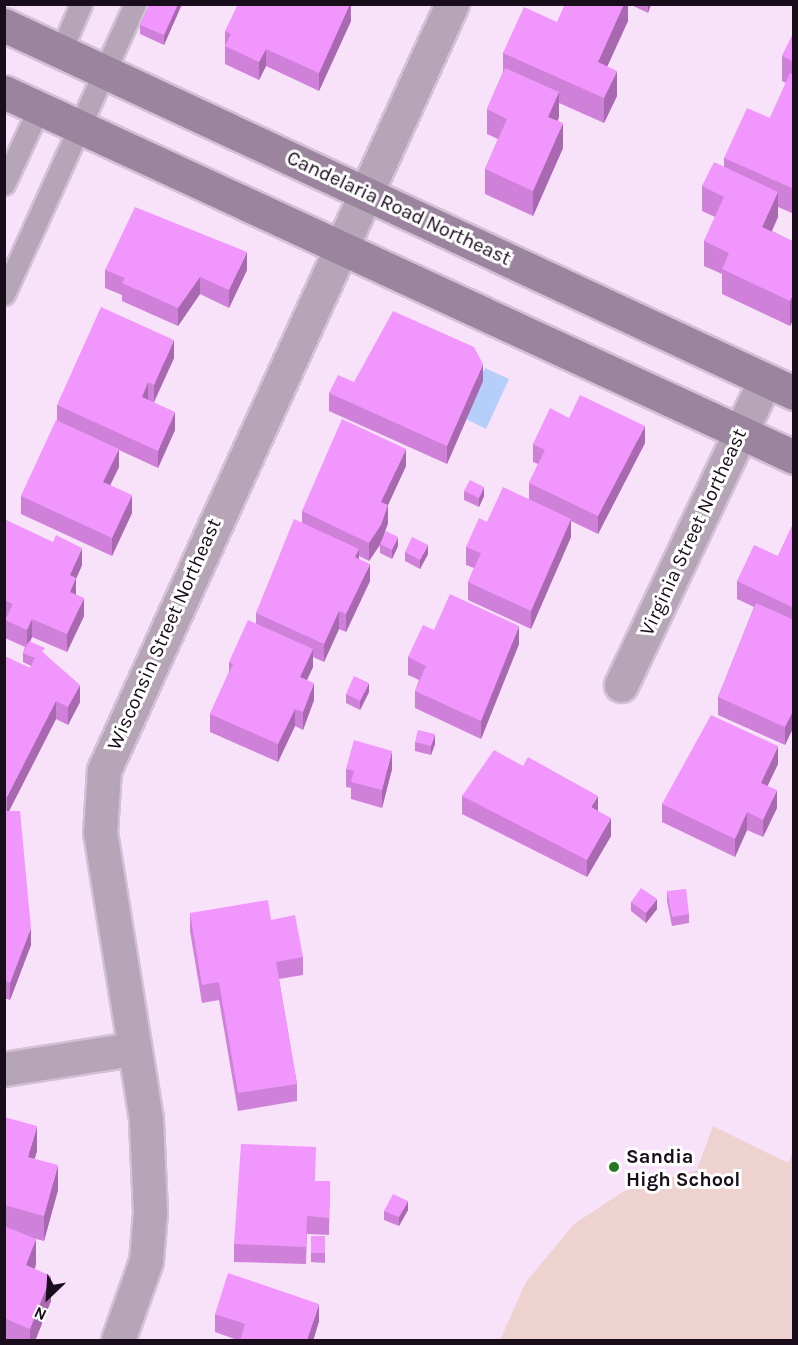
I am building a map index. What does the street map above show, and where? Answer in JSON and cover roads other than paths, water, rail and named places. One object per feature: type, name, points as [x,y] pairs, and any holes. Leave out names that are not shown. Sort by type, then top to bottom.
[{"type":"main road","name":"Candelaria Road Northeast","points":[[4,25],[779,386]]},
{"type":"main road","points":[[4,92],[342,245],[794,457]]},
{"type":"street","name":"Wisconsin Street Northeast","points":[[118,1341],[146,1261],[150,1212],[146,1119],[132,1049],[100,832],[104,770],[452,4]]},
{"type":"street","name":"Virginia Street Northeast","points":[[621,685],[740,432],[779,386]]},
{"type":"street","points":[[4,1069],[132,1049]]},
{"type":"lane","points":[[62,51],[81,4]]},
{"type":"lane","points":[[4,294],[135,4]]},
{"type":"lane","points":[[5,181],[12,150],[39,108]]},
{"type":"water","points":[[485,368],[509,379],[486,429],[462,417]]},
{"type":"place","name":"Sandia High School","points":[[614,1167]]}]
